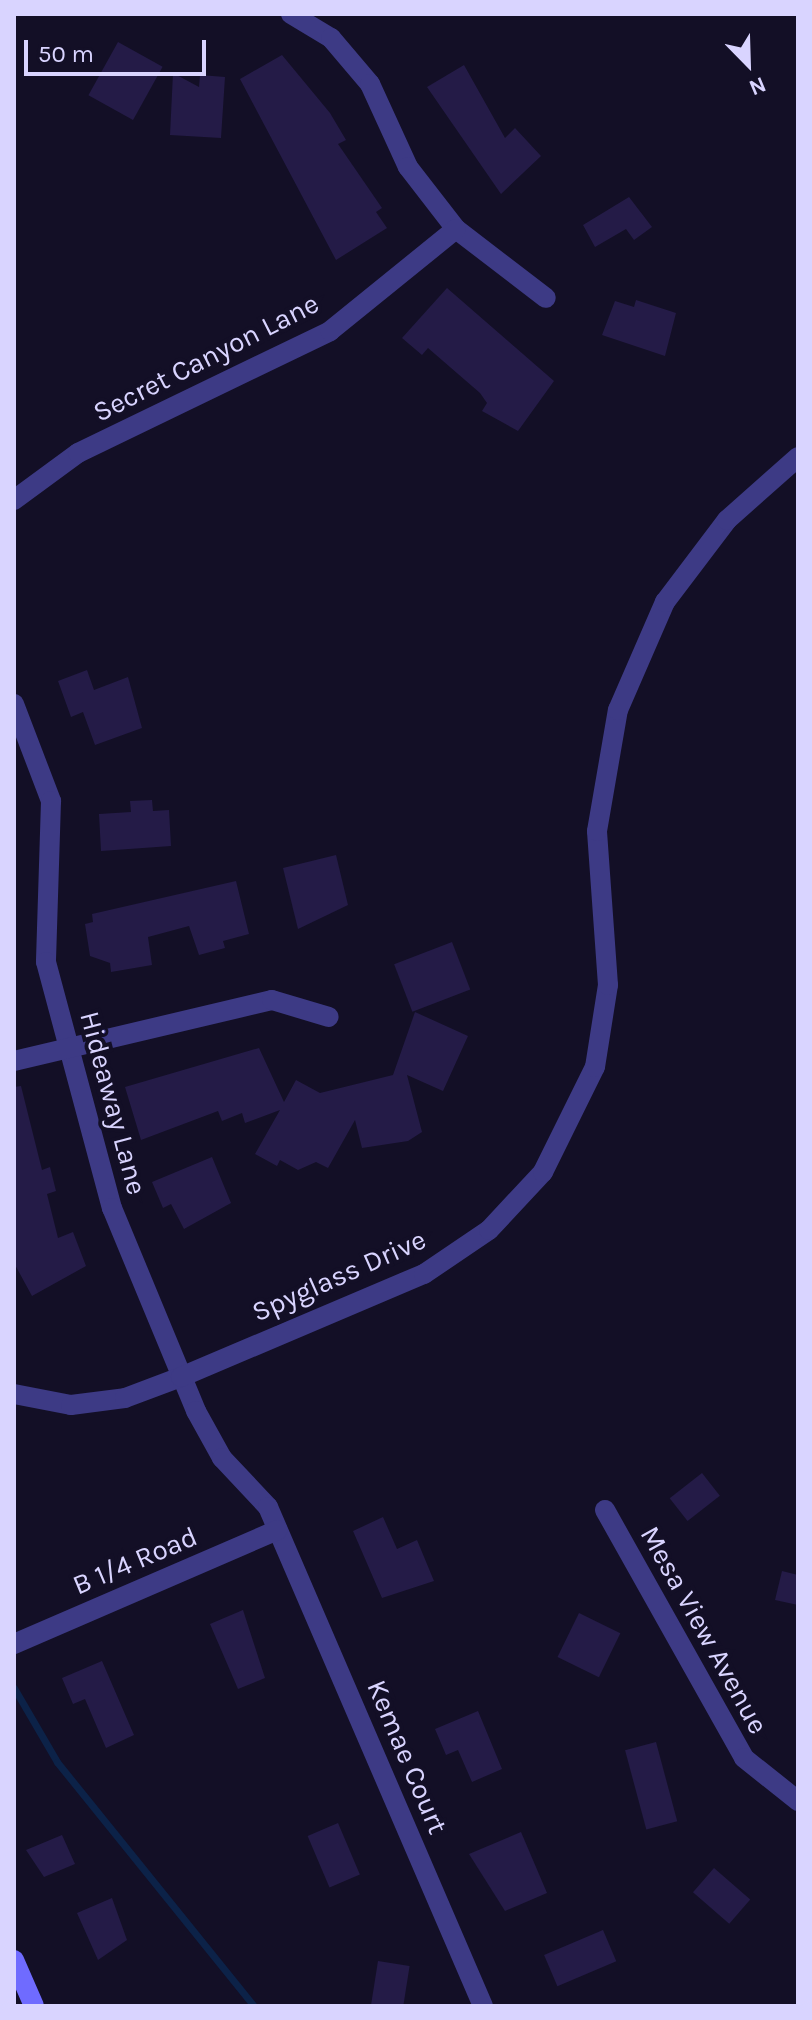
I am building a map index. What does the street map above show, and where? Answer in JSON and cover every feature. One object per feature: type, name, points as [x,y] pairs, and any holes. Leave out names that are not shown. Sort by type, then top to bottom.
[{"type":"street","points":[[291,14],[331,38],[370,84],[408,167],[456,229],[546,298]]},
{"type":"street","name":"Secret Canyon Lane","points":[[14,500],[78,453],[330,331],[456,229]]},
{"type":"street","name":"Spyglass Drive","points":[[14,1394],[71,1405],[125,1398],[424,1274],[489,1230],[550,1161],[595,1067],[608,985],[597,831],[618,710],[665,602],[727,520],[798,457]]},
{"type":"street","name":"Hideaway Lane","points":[[14,704],[51,801],[42,924],[89,1144],[181,1377],[222,1458],[268,1507],[277,1530]]},
{"type":"street","points":[[14,1061],[272,1000],[329,1017]]},
{"type":"street","name":"Mesa View Avenue","points":[[605,1510],[744,1758],[798,1801]]},
{"type":"street","name":"B 1/4 Road","points":[[14,1644],[277,1530]]},
{"type":"street","name":"Kemae Court","points":[[277,1530],[483,2006]]},
{"type":"street","points":[[14,1960],[34,2006]]},
{"type":"building","points":[[118,42],[163,67],[133,120],[88,95]]},
{"type":"building","points":[[282,55],[330,113],[346,140],[338,144],[382,208],[376,212],[387,228],[336,260],[240,79]]},
{"type":"building","points":[[464,65],[505,138],[515,128],[541,156],[501,194],[427,87]]},
{"type":"building","points":[[173,73],[199,87],[200,75],[225,77],[221,138],[170,135]]},
{"type":"building","points":[[629,197],[652,227],[634,240],[626,229],[595,247],[583,225]]},
{"type":"building","points":[[447,288],[554,381],[518,431],[482,411],[487,403],[480,393],[428,348],[422,355],[402,338]]},
{"type":"building","points":[[636,300],[676,313],[665,356],[602,335],[615,301],[634,307]]},
{"type":"building","points":[[87,670],[94,690],[128,677],[142,728],[95,745],[83,712],[71,717],[58,681]]},
{"type":"building","points":[[152,800],[153,811],[169,810],[171,846],[101,851],[99,814],[131,812],[130,801]]},
{"type":"building","points":[[336,855],[348,905],[298,929],[283,868]]},
{"type":"building","points":[[236,881],[249,934],[223,941],[225,948],[199,955],[189,926],[148,937],[152,965],[111,972],[110,963],[90,956],[85,924],[93,922],[92,914]]},
{"type":"building","points":[[452,942],[470,990],[412,1012],[394,964]]},
{"type":"building","points":[[415,1012],[468,1036],[443,1091],[407,1075],[422,1132],[408,1141],[362,1148],[355,1120],[328,1168],[316,1162],[298,1170],[280,1160],[277,1166],[255,1154],[280,1110],[245,1123],[242,1113],[222,1121],[218,1111],[141,1140],[125,1087],[259,1048],[284,1102],[296,1080],[320,1093],[393,1075]]},
{"type":"building","points":[[21,1086],[42,1170],[50,1167],[56,1191],[47,1194],[58,1238],[73,1232],[86,1266],[32,1296],[14,1263],[14,1087]]},
{"type":"building","points":[[212,1157],[231,1203],[184,1229],[171,1204],[163,1208],[152,1182]]},
{"type":"building","points":[[702,1473],[720,1496],[688,1521],[670,1498]]},
{"type":"building","points":[[383,1517],[397,1549],[417,1540],[434,1581],[382,1598],[353,1531]]},
{"type":"building","points":[[782,1571],[798,1575],[798,1605],[775,1600]]},
{"type":"building","points":[[243,1610],[265,1678],[238,1689],[210,1624]]},
{"type":"building","points":[[579,1613],[620,1633],[599,1677],[558,1657]]},
{"type":"building","points":[[102,1661],[134,1735],[106,1748],[85,1699],[73,1704],[62,1678]]},
{"type":"building","points":[[478,1711],[502,1769],[472,1782],[458,1750],[446,1755],[435,1729]]},
{"type":"building","points":[[656,1742],[677,1821],[646,1829],[625,1750]]},
{"type":"building","points":[[338,1823],[360,1875],[330,1887],[308,1836]]},
{"type":"building","points":[[521,1832],[547,1893],[505,1911],[469,1854]]},
{"type":"building","points":[[62,1835],[75,1864],[44,1877],[26,1850]]},
{"type":"building","points":[[714,1868],[750,1899],[729,1924],[693,1892]]},
{"type":"building","points":[[112,1898],[127,1940],[98,1960],[77,1913]]},
{"type":"building","points":[[603,1930],[616,1961],[557,1986],[544,1955]]},
{"type":"building","points":[[378,1961],[410,1966],[403,2006],[371,2006]]},
{"type":"waterway","points":[[14,1688],[57,1762],[254,2006]]}]
